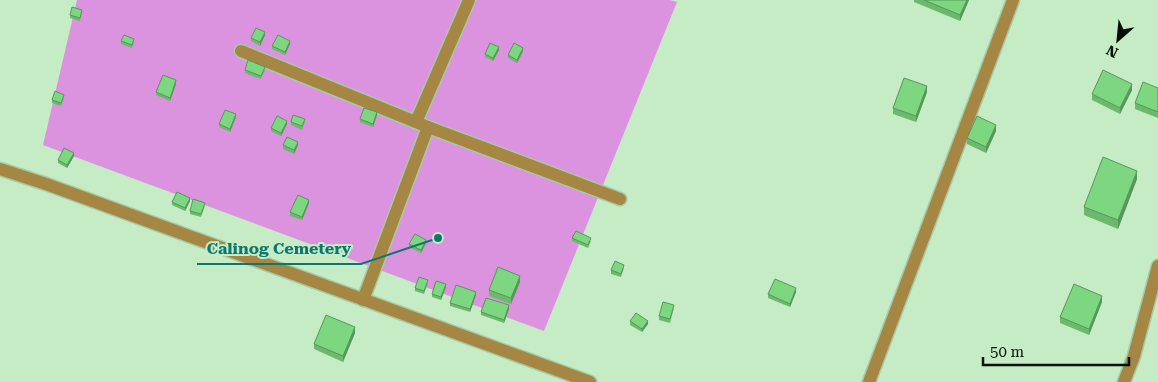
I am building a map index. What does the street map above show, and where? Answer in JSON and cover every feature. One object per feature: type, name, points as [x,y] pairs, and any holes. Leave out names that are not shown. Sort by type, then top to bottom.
[{"type":"street","points":[[363,300],[422,125],[469,0]]},
{"type":"street","points":[[870,382],[1012,0]]},
{"type":"street","points":[[241,50],[422,125],[620,199]]},
{"type":"street","points":[[0,169],[46,184],[590,382]]},
{"type":"street","points":[[1124,382],[1134,356],[1158,266]]},
{"type":"shaded area","points":[[77,0],[670,0],[677,2],[544,331],[43,145]]},
{"type":"building","points":[[924,0],[967,0],[960,15]]},
{"type":"building","points":[[72,7],[82,10],[80,18],[70,15]]},
{"type":"building","points":[[256,28],[265,32],[260,42],[251,38]]},
{"type":"building","points":[[124,35],[134,39],[132,45],[121,41]]},
{"type":"building","points":[[278,35],[290,41],[285,52],[272,46]]},
{"type":"building","points":[[490,43],[499,47],[493,58],[485,54]]},
{"type":"building","points":[[514,43],[523,48],[517,60],[508,55]]},
{"type":"building","points":[[248,60],[265,67],[261,76],[245,70]]},
{"type":"building","points":[[1103,70],[1132,84],[1120,108],[1092,94]]},
{"type":"building","points":[[163,75],[176,80],[170,98],[156,92]]},
{"type":"building","points":[[904,78],[927,86],[916,116],[893,108]]},
{"type":"building","points":[[1143,82],[1158,88],[1158,112],[1135,103]]},
{"type":"building","points":[[55,91],[64,95],[61,103],[52,100]]},
{"type":"building","points":[[364,108],[377,112],[373,124],[360,119]]},
{"type":"building","points":[[225,110],[236,114],[230,129],[219,124]]},
{"type":"building","points":[[293,115],[305,119],[302,126],[291,122]]},
{"type":"building","points":[[277,116],[287,121],[281,133],[271,128]]},
{"type":"building","points":[[977,116],[996,125],[986,147],[967,138]]},
{"type":"building","points":[[287,137],[298,142],[294,150],[283,145]]},
{"type":"building","points":[[64,148],[74,153],[67,165],[58,160]]},
{"type":"building","points":[[1103,157],[1137,171],[1118,220],[1084,207]]},
{"type":"building","points":[[177,192],[190,198],[185,208],[172,202]]},
{"type":"building","points":[[298,195],[309,200],[302,217],[290,212]]},
{"type":"building","points":[[193,199],[205,203],[201,214],[190,211]]},
{"type":"building","points":[[576,231],[591,238],[588,245],[572,238]]},
{"type":"building","points":[[415,234],[426,240],[421,250],[409,244]]},
{"type":"building","points":[[615,261],[624,265],[621,274],[611,270]]},
{"type":"building","points":[[498,267],[520,276],[511,298],[489,290]]},
{"type":"building","points":[[419,277],[428,280],[424,291],[415,288]]},
{"type":"building","points":[[775,279],[796,288],[790,304],[768,294]]},
{"type":"building","points":[[436,281],[446,284],[441,297],[432,294]]},
{"type":"building","points":[[1074,284],[1102,296],[1089,329],[1060,317]]},
{"type":"building","points":[[456,285],[476,292],[470,309],[450,303]]},
{"type":"building","points":[[486,298],[509,305],[504,320],[481,312]]},
{"type":"building","points":[[663,302],[674,305],[670,319],[659,316]]},
{"type":"building","points":[[636,313],[648,321],[642,329],[630,321]]},
{"type":"building","points":[[326,315],[355,327],[343,356],[314,344]]},
{"type":"place","name":"Calinog Cemetery","points":[[438,238]]}]
